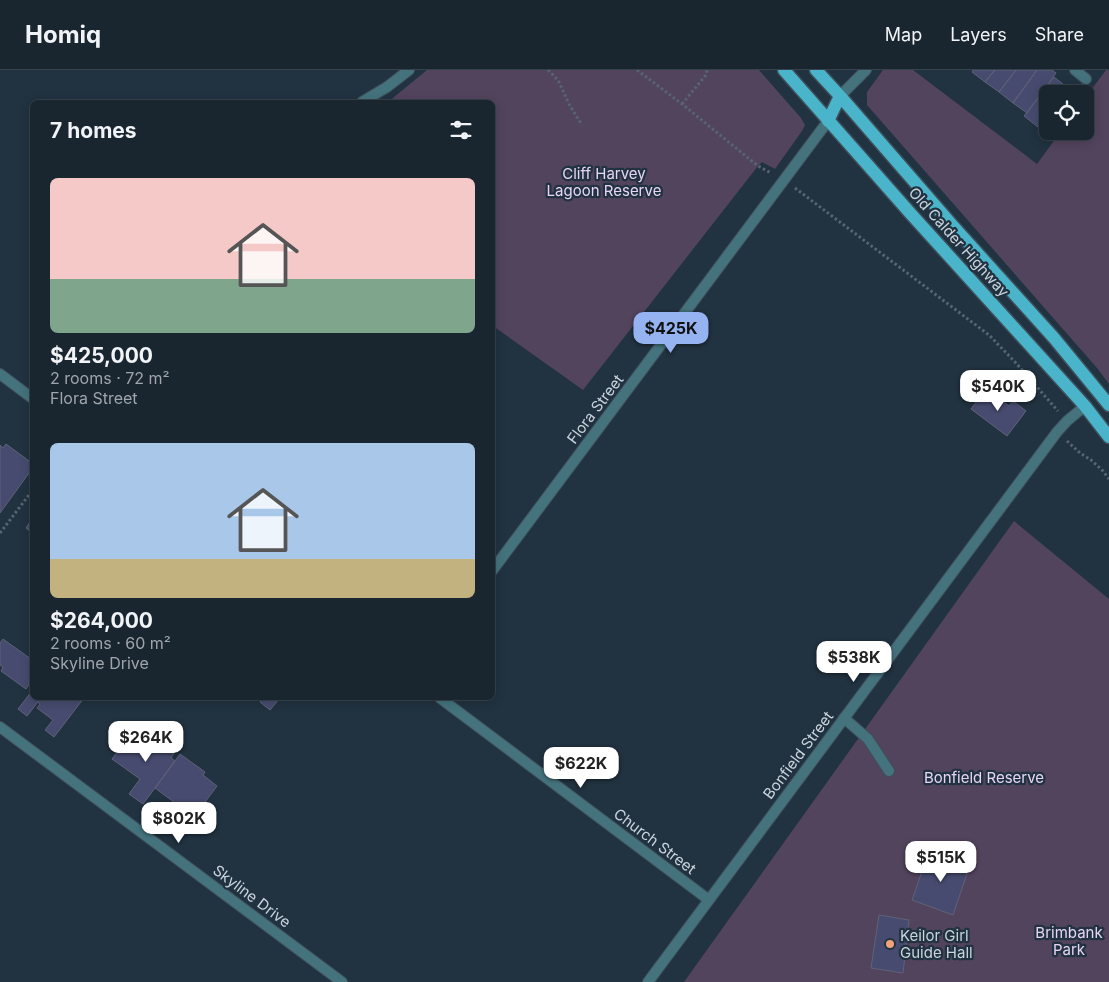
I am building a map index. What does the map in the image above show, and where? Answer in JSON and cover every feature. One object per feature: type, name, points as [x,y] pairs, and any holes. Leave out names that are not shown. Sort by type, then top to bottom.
[{"type":"main road","name":"Old Calder Highway","points":[[784,70],[1085,406],[1109,437]]},
{"type":"main road","name":"Old Calder Highway","points":[[816,70],[952,226],[1054,338],[1109,405]]},
{"type":"main road","points":[[828,121],[840,96]]},
{"type":"main road","points":[[1085,406],[1099,393]]},
{"type":"street","points":[[365,100],[409,70]]},
{"type":"street","points":[[840,96],[866,70]]},
{"type":"street","points":[[1075,70],[1086,79]]},
{"type":"street","name":"Flora Street","points":[[495,567],[828,121]]},
{"type":"street","points":[[0,374],[30,396]]},
{"type":"street","name":"Bonfield Street","points":[[648,982],[1057,432],[1085,406]]},
{"type":"street","name":"Church Street","points":[[443,700],[708,900]]},
{"type":"street","points":[[844,718],[868,739],[889,771]]},
{"type":"street","name":"Skyline Drive","points":[[0,727],[342,982]]},
{"type":"path","points":[[548,70],[558,80],[569,104],[582,125]]},
{"type":"path","points":[[637,70],[758,166],[798,189],[989,335],[1067,421]]},
{"type":"path","points":[[682,104],[708,70]]},
{"type":"path","points":[[1057,432],[1080,454],[1091,460],[1109,479]]},
{"type":"path","points":[[0,533],[30,494]]},
{"type":"green space","name":"Cliff Harvey Lagoon Reserve","points":[[427,70],[759,70],[805,125],[775,169],[762,162],[758,166],[583,390],[495,327],[495,100],[390,100]]},
{"type":"green space","points":[[883,70],[913,70],[1037,164],[1054,140],[1094,140],[1094,86],[1106,70],[1109,70],[1109,384],[867,105],[867,92]]},
{"type":"green space","name":"Bonfield Reserve","points":[[1014,521],[1109,599],[1109,982],[684,982]]},
{"type":"building","points":[[973,70],[995,70],[985,82],[972,72]]},
{"type":"building","points":[[995,70],[1016,70],[999,92],[985,82]]},
{"type":"building","points":[[1016,70],[1037,70],[1013,103],[999,92]]},
{"type":"building","points":[[1037,70],[1052,70],[1056,73],[1047,85],[1039,85],[1039,96],[1027,113],[1013,103]]},
{"type":"building","points":[[1054,77],[1064,85],[1048,85]]},
{"type":"building","points":[[1039,96],[1038,127],[1024,116]]},
{"type":"building","points":[[986,389],[1009,406],[1013,401],[1026,411],[1007,436],[971,409]]},
{"type":"building","points":[[6,444],[30,462],[30,472],[0,513],[0,445],[3,448]]},
{"type":"building","points":[[30,522],[30,531],[26,528]]},
{"type":"building","points":[[3,639],[30,658],[30,683],[26,689],[1,671],[3,667],[0,665],[0,643]]},
{"type":"building","points":[[30,694],[30,700],[82,700],[54,737],[45,730],[53,720],[37,708],[40,704],[38,702],[27,716],[18,709]]},
{"type":"building","points":[[262,700],[278,700],[270,710],[260,702]]},
{"type":"building","points":[[131,733],[149,746],[152,743],[167,739],[178,747],[171,758],[175,761],[143,804],[129,794],[140,779],[112,759]]},
{"type":"building","points":[[180,754],[205,772],[203,775],[217,786],[194,817],[155,788]]},
{"type":"building","points":[[929,851],[970,865],[953,915],[912,900]]},
{"type":"building","name":"Keilor Girl Guide Hall","points":[[879,915],[909,920],[903,973],[871,968]]},
{"type":"place","name":"Keilor Girl Guide Hall","points":[[890,944]]},
{"type":"park label","name":"Brimbank Park","points":[[1069,940]]}]
